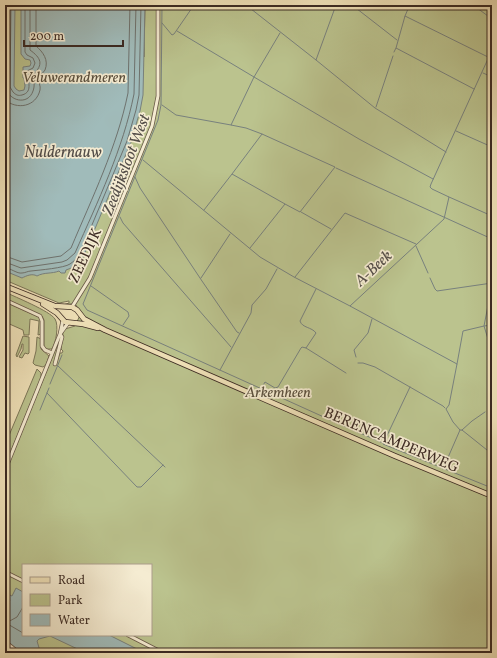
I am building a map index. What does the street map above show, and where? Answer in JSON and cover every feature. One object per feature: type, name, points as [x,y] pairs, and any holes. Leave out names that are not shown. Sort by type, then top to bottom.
[{"type":"main road","points":[[5,286],[55,306],[72,307],[79,313],[76,322],[70,323],[62,319],[53,310],[35,299]]},
{"type":"main road","points":[[62,319],[60,311],[65,307]]},
{"type":"main road","name":"BERENCAMPERWEG","points":[[79,313],[84,319],[105,330],[395,456],[492,496]]},
{"type":"main road","name":"BERENCAMPERWEG","points":[[70,323],[83,324],[105,330]]},
{"type":"street","name":"ZEEDIJK","points":[[72,307],[90,278],[152,126],[158,96],[158,5]]},
{"type":"street","points":[[5,300],[40,316],[42,320],[42,346],[45,350],[52,353]]},
{"type":"street","points":[[5,470],[60,334],[62,319]]},
{"type":"street","points":[[60,334],[70,323]]},
{"type":"street","points":[[56,364],[62,337],[60,334]]},
{"type":"street","points":[[5,572],[22,580]]},
{"type":"street","points":[[130,636],[163,653]]},
{"type":"street","points":[[5,642],[19,653]]},
{"type":"green space","name":"Arkemheen","points":[[5,5],[144,5],[144,57],[145,5],[492,5],[492,653],[5,653],[5,473],[60,338],[56,364],[60,353],[63,351],[61,349],[63,332],[65,329],[75,326],[81,313],[76,305],[63,305],[69,303],[69,301],[59,303],[5,280]]},
{"type":"green space","points":[[5,292],[40,308],[55,319],[57,325],[55,343],[52,349],[47,349],[44,346],[44,320],[42,316],[5,299]]},
{"type":"green space","points":[[5,302],[39,317],[41,321],[41,334],[38,335],[39,321],[30,319],[29,335],[24,335],[23,330],[5,322]]},
{"type":"green space","points":[[23,336],[29,337],[29,353],[25,353],[22,358],[19,357],[23,350],[23,344],[17,357],[16,355]]},
{"type":"green space","points":[[37,337],[41,339],[41,349],[49,356],[46,365],[43,367],[33,363]]},
{"type":"green space","points":[[37,369],[41,373],[41,378],[5,466],[5,445]]},
{"type":"water","name":"Nuldernauw","points":[[5,5],[15,5],[14,86],[19,91],[24,90],[25,86],[23,67],[30,66],[31,63],[30,60],[25,59],[21,54],[21,5],[145,5],[143,95],[131,142],[82,260],[76,263],[74,267],[66,270],[65,273],[61,273],[59,271],[37,276],[29,275],[22,278],[5,271]]},
{"type":"water","points":[[16,588],[22,591],[22,636],[50,636],[37,641],[40,651],[45,650],[42,653],[22,653],[5,639],[5,609],[10,600],[5,597],[5,593],[12,596]]},
{"type":"water","points":[[50,636],[111,636],[145,653],[86,653]]},
{"type":"waterway","name":"Zeedijksloot West","points":[[162,5],[161,105],[158,120],[83,304],[87,310],[326,418]]},
{"type":"waterway","points":[[162,23],[172,35],[174,34],[194,5]]},
{"type":"waterway","points":[[246,5],[316,60],[336,5]]},
{"type":"waterway","points":[[352,5],[397,40]]},
{"type":"waterway","points":[[473,5],[492,19]]},
{"type":"waterway","points":[[405,16],[408,9]]},
{"type":"waterway","points":[[396,48],[405,16],[488,57]]},
{"type":"waterway","points":[[177,31],[254,77],[280,33]]},
{"type":"waterway","points":[[394,52],[396,48],[474,89]]},
{"type":"waterway","name":"A-Beek","points":[[443,469],[460,430],[453,422],[446,409],[449,405],[457,364],[350,306],[444,219],[449,197],[430,187],[492,50]]},
{"type":"waterway","points":[[376,107],[393,56]]},
{"type":"waterway","points":[[316,60],[375,108],[446,152]]},
{"type":"waterway","points":[[483,73],[492,77]]},
{"type":"waterway","points":[[262,134],[246,128],[231,125],[254,77],[359,139],[433,179]]},
{"type":"waterway","points":[[162,105],[176,115],[231,125]]},
{"type":"waterway","points":[[456,131],[492,147]]},
{"type":"waterway","points":[[232,174],[262,134],[335,167],[300,212],[285,204]]},
{"type":"waterway","points":[[143,160],[260,257],[294,277],[350,306]]},
{"type":"waterway","points":[[336,168],[492,239]]},
{"type":"waterway","points":[[204,210],[232,174],[285,204],[250,248]]},
{"type":"waterway","points":[[135,177],[140,188],[202,281],[239,333]]},
{"type":"waterway","points":[[449,197],[492,216]]},
{"type":"waterway","points":[[301,212],[331,229]]},
{"type":"waterway","points":[[295,277],[345,213],[416,244]]},
{"type":"waterway","points":[[120,217],[123,223],[231,347]]},
{"type":"waterway","points":[[201,278],[230,234]]},
{"type":"waterway","points":[[416,246],[428,273]]},
{"type":"waterway","points":[[220,370],[251,313],[252,305],[266,289],[277,269]]},
{"type":"waterway","points":[[430,278],[437,291],[492,283]]},
{"type":"waterway","points":[[457,364],[463,331],[484,326],[492,285]]},
{"type":"waterway","points":[[91,286],[128,312],[129,316],[123,325]]},
{"type":"waterway","points":[[261,389],[265,382],[275,388],[278,387],[301,348],[306,348],[316,333],[303,325],[300,321],[316,289]]},
{"type":"waterway","points":[[356,357],[354,350],[368,333],[372,319]]},
{"type":"waterway","points":[[492,325],[484,326],[492,352]]},
{"type":"waterway","points":[[306,348],[346,373]]},
{"type":"waterway","points":[[50,384],[62,355]]},
{"type":"waterway","points":[[358,363],[375,367],[445,408]]},
{"type":"waterway","points":[[58,366],[165,467]]},
{"type":"waterway","points":[[410,387],[383,444],[492,488]]},
{"type":"waterway","points":[[40,410],[49,388]]},
{"type":"waterway","points":[[47,393],[137,487],[141,487],[163,465]]},
{"type":"waterway","points":[[462,430],[485,412]]},
{"type":"waterway","points":[[330,420],[383,443]]},
{"type":"waterway","points":[[460,430],[492,454]]},
{"type":"park label","name":"Veluwerandmeren","points":[[74,78]]}]
